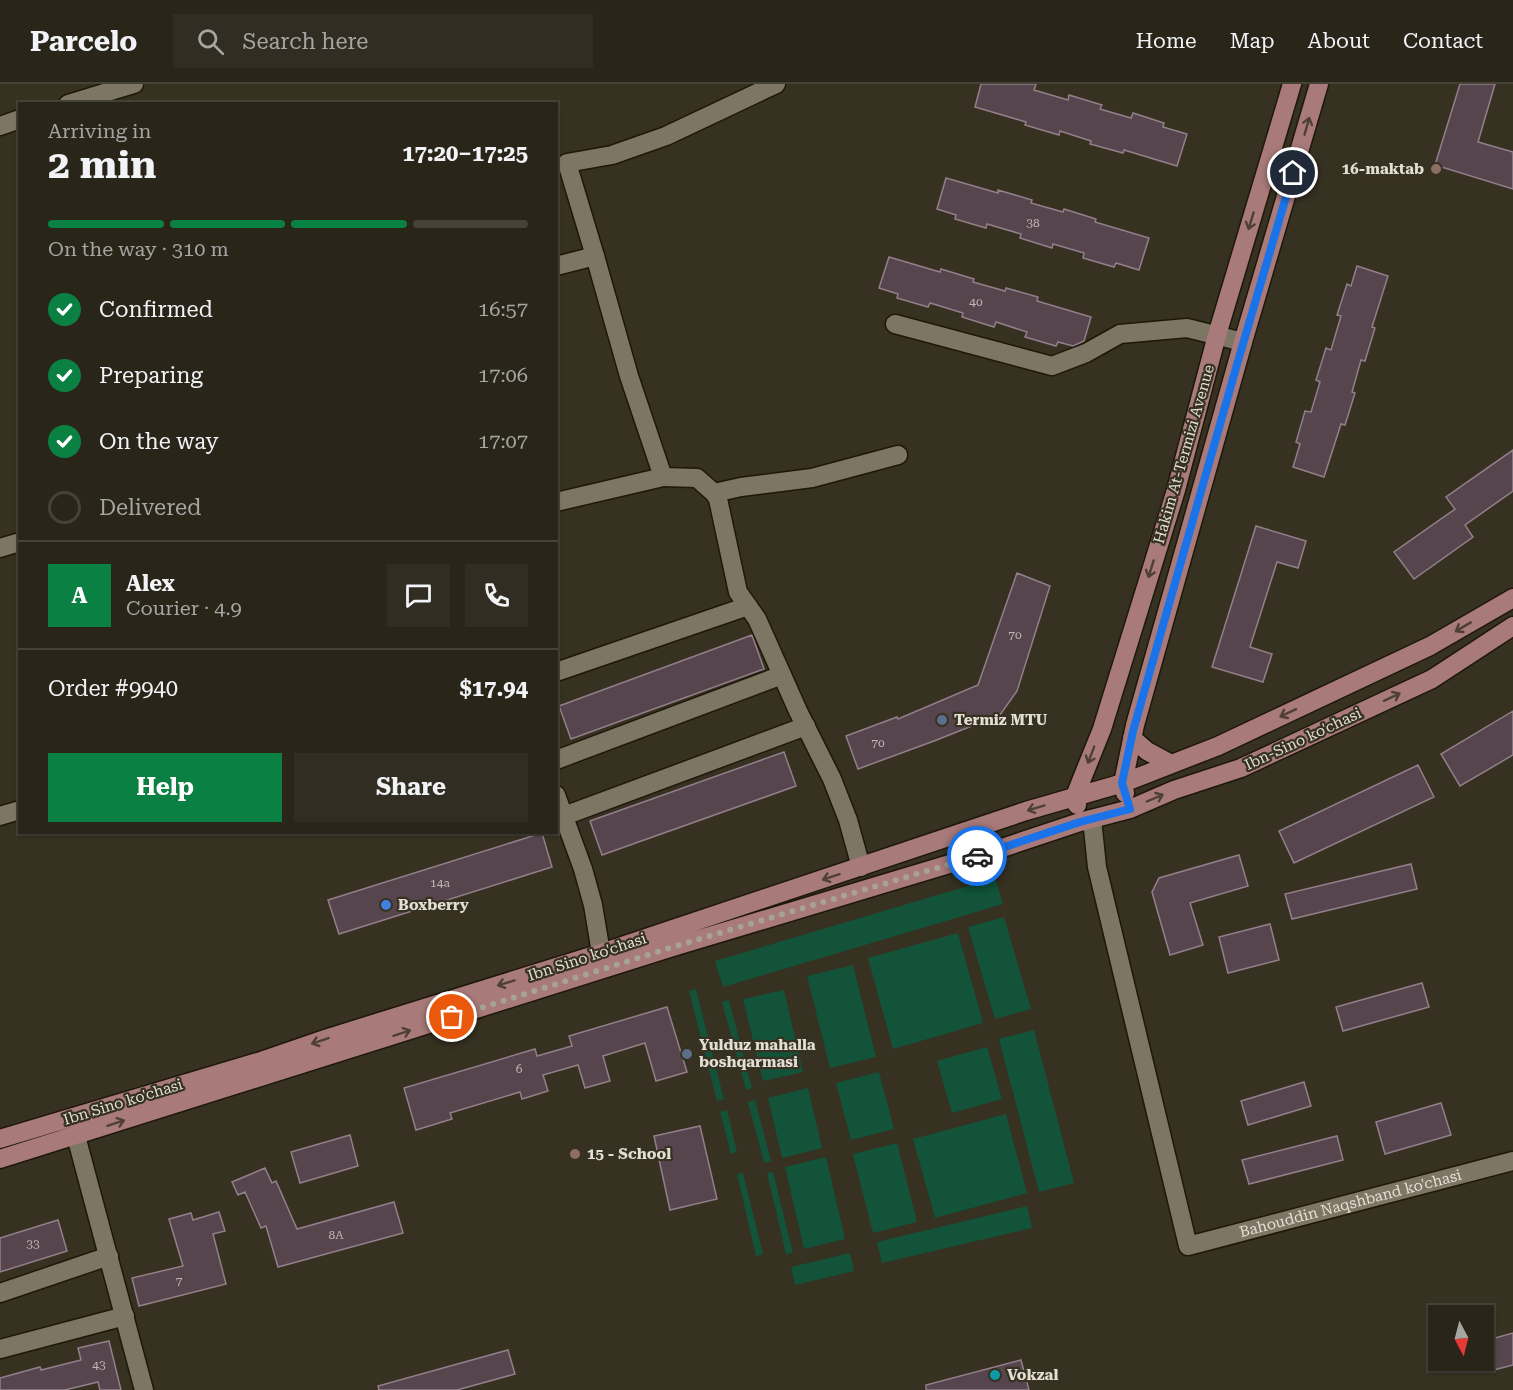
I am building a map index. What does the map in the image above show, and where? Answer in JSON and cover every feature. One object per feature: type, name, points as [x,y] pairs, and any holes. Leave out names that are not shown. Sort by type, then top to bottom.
[{"type":"main road","name":"Hakim At-Termizi Avenue","points":[[1075,796],[1102,729],[1176,490],[1217,335],[1292,84]]},
{"type":"main road","name":"Hakim At-Termizi Avenue","points":[[1130,809],[1122,783],[1132,738],[1243,342],[1319,84]]},
{"type":"main road","name":"Ibn-Sino ko'chasi","points":[[1171,764],[1218,746],[1430,646],[1513,598]]},
{"type":"main road","name":"Ibn-Sino ko'chasi","points":[[1086,821],[1130,809],[1174,790],[1240,768],[1424,683],[1513,626]]},
{"type":"main road","points":[[1132,738],[1147,751],[1171,764]]},
{"type":"main road","name":"Ibn Sino ko'chasi","points":[[0,1139],[261,1061],[601,953],[1026,811],[1122,783],[1171,764]]},
{"type":"main road","points":[[1075,796],[1086,821]]},
{"type":"main road","name":"Ibn Sino ko'chasi","points":[[0,1159],[673,947],[1086,821]]},
{"type":"street","points":[[75,102],[134,84]]},
{"type":"street","points":[[663,477],[629,376],[567,163],[612,155],[666,136],[776,84]]},
{"type":"street","points":[[0,126],[18,120]]},
{"type":"street","points":[[558,265],[595,256]]},
{"type":"street","points":[[895,324],[1052,366],[1086,353],[1120,334],[1187,328],[1243,342]]},
{"type":"street","points":[[714,493],[741,487],[812,478],[898,456]]},
{"type":"street","points":[[558,502],[663,477],[697,478],[714,493],[718,499],[738,592],[757,619],[832,779],[848,820],[861,867]]},
{"type":"street","points":[[0,548],[18,543]]},
{"type":"street","points":[[558,671],[748,606]]},
{"type":"street","points":[[558,759],[782,675]]},
{"type":"street","points":[[564,816],[806,726]]},
{"type":"street","points":[[558,800],[583,869],[593,905],[601,953]]},
{"type":"street","points":[[0,816],[18,811]]},
{"type":"street","name":"Bahouddin Naqshband ko'chasi","points":[[1086,821],[1188,1246],[1513,1161]]},
{"type":"street","points":[[76,1136],[144,1390]]},
{"type":"street","points":[[0,1293],[109,1256]]},
{"type":"street","points":[[0,1349],[125,1316]]},
{"type":"green space","points":[[995,878],[1003,904],[723,987],[715,961]]},
{"type":"green space","points":[[1004,917],[1031,1009],[995,1019],[968,927]]},
{"type":"green space","points":[[958,933],[983,1023],[893,1049],[868,958]]},
{"type":"green space","points":[[853,965],[876,1057],[830,1068],[807,976]]},
{"type":"green space","points":[[696,989],[724,1099],[717,1101],[689,991]]},
{"type":"green space","points":[[784,990],[803,1072],[763,1081],[743,999]]},
{"type":"green space","points":[[729,1000],[752,1088],[746,1090],[722,1002]]},
{"type":"green space","points":[[1034,1030],[1074,1183],[1039,1192],[999,1039]]},
{"type":"green space","points":[[987,1047],[1002,1099],[952,1113],[937,1061]]},
{"type":"green space","points":[[879,1072],[894,1129],[851,1140],[836,1083]]},
{"type":"green space","points":[[808,1088],[822,1148],[782,1158],[768,1098]]},
{"type":"green space","points":[[755,1100],[771,1161],[764,1163],[748,1102]]},
{"type":"green space","points":[[727,1110],[737,1152],[731,1154],[720,1112]]},
{"type":"green space","points":[[1006,1114],[1027,1193],[935,1218],[913,1139]]},
{"type":"green space","points":[[897,1143],[917,1222],[873,1233],[853,1154]]},
{"type":"green space","points":[[826,1157],[845,1239],[804,1249],[785,1167]]},
{"type":"green space","points":[[773,1172],[793,1253],[786,1254],[767,1173]]},
{"type":"green space","points":[[743,1173],[763,1254],[756,1256],[737,1174]]},
{"type":"green space","points":[[1027,1206],[1032,1228],[882,1263],[877,1242]]},
{"type":"green space","points":[[850,1253],[854,1271],[795,1285],[791,1267]]},
{"type":"building","points":[[981,84],[1036,84],[1034,90],[1068,100],[1069,95],[1102,105],[1100,109],[1131,118],[1133,113],[1164,123],[1163,127],[1187,134],[1177,166],[1124,150],[1123,153],[1090,144],[1091,141],[1060,131],[1059,135],[1025,125],[1026,122],[975,107]]},
{"type":"building","points":[[1460,84],[1495,84],[1478,142],[1513,152],[1513,189],[1435,165]]},
{"type":"building","points":[[946,178],[998,193],[998,190],[1063,212],[1064,209],[1096,219],[1095,222],[1149,238],[1139,270],[1116,263],[1114,267],[1083,258],[1084,253],[1053,244],[1052,248],[1020,238],[1021,234],[987,224],[986,228],[955,219],[956,215],[937,209]]},
{"type":"building","points":[[889,257],[940,272],[941,269],[974,279],[973,282],[1005,291],[1006,288],[1038,297],[1037,301],[1091,317],[1084,341],[1073,346],[1058,342],[1056,346],[1025,337],[1027,332],[996,322],[994,327],[962,317],[963,313],[930,303],[928,307],[897,298],[898,294],[879,288]]},
{"type":"building","points":[[1357,266],[1388,276],[1372,327],[1375,328],[1365,361],[1361,360],[1352,392],[1355,393],[1345,425],[1341,424],[1324,477],[1293,467],[1300,444],[1296,442],[1305,411],[1311,412],[1320,382],[1316,380],[1326,348],[1331,350],[1341,316],[1337,315],[1347,284],[1351,286]]},
{"type":"building","points":[[1513,450],[1513,491],[1465,525],[1473,537],[1414,579],[1394,552],[1455,509],[1446,497]]},
{"type":"building","points":[[1256,526],[1306,541],[1298,568],[1277,562],[1250,647],[1272,654],[1263,682],[1212,667]]},
{"type":"building","points":[[1017,573],[1050,586],[1017,691],[1000,715],[858,769],[846,736],[897,717],[898,719],[978,685]]},
{"type":"building","points":[[752,635],[764,669],[571,739],[559,706]]},
{"type":"building","points":[[1513,711],[1513,755],[1460,786],[1441,754]]},
{"type":"building","points":[[784,752],[796,786],[602,855],[590,821]]},
{"type":"building","points":[[1418,765],[1434,797],[1294,863],[1279,831]]},
{"type":"building","points":[[539,834],[542,834],[552,867],[339,934],[328,900]]},
{"type":"building","points":[[1239,855],[1248,886],[1190,903],[1203,945],[1170,955],[1152,892],[1159,878]]},
{"type":"building","points":[[1411,864],[1417,889],[1292,919],[1285,894]]},
{"type":"building","points":[[1270,924],[1279,960],[1228,973],[1219,937]]},
{"type":"building","points":[[1422,983],[1429,1007],[1343,1031],[1336,1007]]},
{"type":"building","points":[[667,1007],[687,1072],[656,1081],[645,1043],[603,1056],[610,1081],[585,1088],[578,1065],[543,1075],[548,1091],[522,1099],[520,1092],[450,1113],[452,1119],[416,1130],[404,1088],[535,1049],[537,1056],[572,1046],[569,1036]]},
{"type":"building","points":[[1304,1082],[1311,1106],[1248,1125],[1241,1101]]},
{"type":"building","points":[[1441,1103],[1451,1135],[1385,1154],[1376,1122]]},
{"type":"building","points":[[700,1126],[717,1199],[670,1210],[654,1136]]},
{"type":"building","points":[[350,1135],[358,1166],[300,1183],[291,1152]]},
{"type":"building","points":[[1337,1136],[1343,1160],[1249,1184],[1242,1160]]},
{"type":"building","points":[[265,1168],[272,1183],[276,1181],[297,1229],[394,1202],[403,1233],[278,1267],[266,1226],[261,1228],[245,1192],[238,1195],[232,1182]]},
{"type":"building","points":[[219,1212],[225,1231],[213,1234],[226,1284],[139,1306],[132,1278],[183,1266],[169,1219],[191,1213],[193,1220]]},
{"type":"building","points":[[58,1220],[67,1251],[0,1272],[0,1238]]},
{"type":"building","points":[[1513,1333],[1513,1365],[1494,1370],[1494,1338]]},
{"type":"building","points":[[109,1341],[121,1390],[100,1390],[98,1382],[65,1390],[0,1390],[0,1378],[40,1367],[41,1370],[81,1360],[78,1348]]},
{"type":"building","points":[[508,1350],[515,1374],[457,1390],[379,1390],[378,1386]]},
{"type":"building","name":"Vokzal","points":[[1021,1360],[1029,1390],[926,1390],[926,1385]]},
{"type":"way so far","points":[[452,1017],[673,947],[977,856]]},
{"type":"place","name":"16-maktab","points":[[1436,169]]},
{"type":"place","name":"Termiz MTU","points":[[942,720]]},
{"type":"place","name":"Boxberry","points":[[386,905]]},
{"type":"place","name":"Yulduz mahalla boshqarmasi","points":[[687,1054]]},
{"type":"place","name":"15 - School","points":[[575,1154]]},
{"type":"place","name":"Vokzal","points":[[995,1375]]},
{"type":"route","points":[[977,856],[1080,822],[1130,809],[1122,783],[1133,731],[1293,173]]}]
